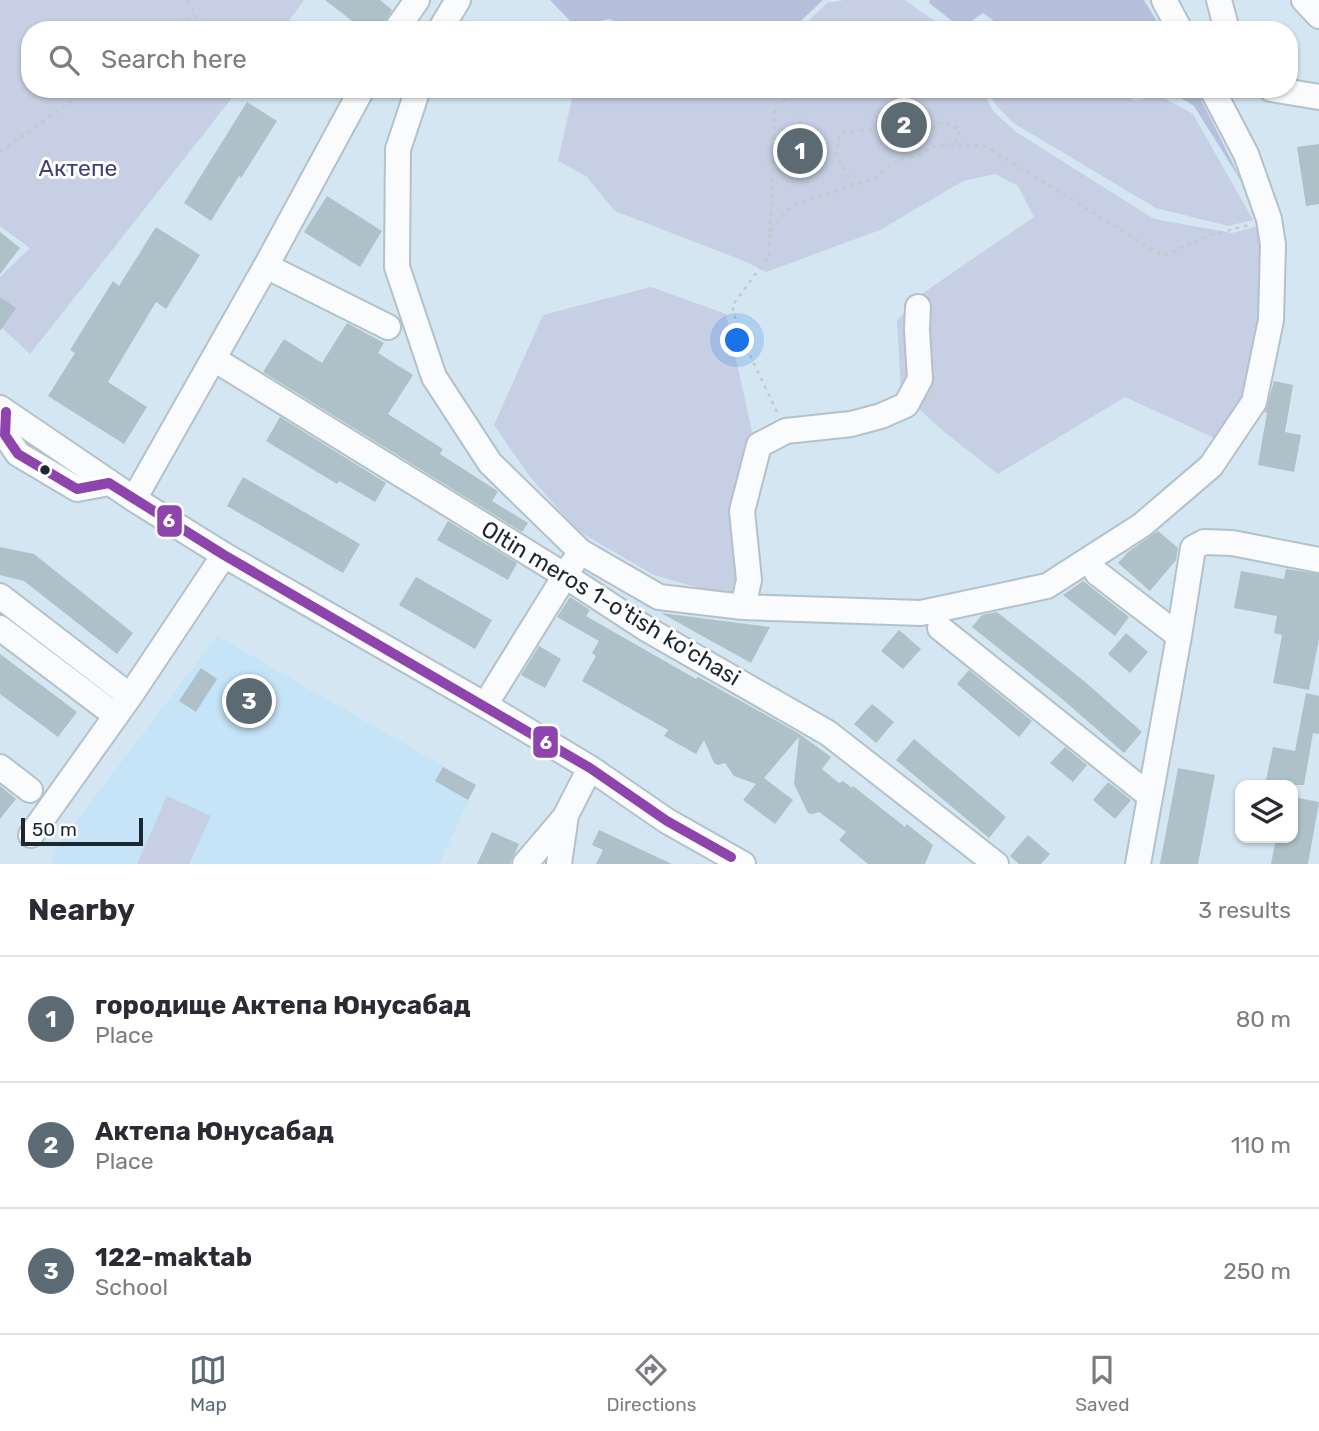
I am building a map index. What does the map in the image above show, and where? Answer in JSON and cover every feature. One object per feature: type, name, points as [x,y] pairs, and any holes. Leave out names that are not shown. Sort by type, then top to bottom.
[{"type":"street","points":[[402,21],[417,0]]},
{"type":"street","points":[[445,21],[458,0]]},
{"type":"street","points":[[1164,0],[1175,21]]},
{"type":"street","points":[[1219,0],[1225,21]]},
{"type":"street","points":[[1304,0],[1319,16]]},
{"type":"street","points":[[1298,94],[1319,97]]},
{"type":"street","points":[[134,499],[267,266],[357,98]]},
{"type":"street","points":[[415,98],[398,149],[397,267],[434,377],[490,463],[581,552],[659,597],[743,607],[921,613],[1047,586],[1142,525],[1211,466],[1254,402],[1271,320],[1273,245],[1269,219],[1246,154],[1217,98]]},
{"type":"street","points":[[267,266],[388,327]]},
{"type":"street","points":[[743,607],[749,580],[742,511],[759,445],[786,431],[851,424],[881,416],[906,405],[920,380],[918,307]]},
{"type":"street","name":"Oltin meros 1-o'tish ko'chasi","points":[[214,359],[645,628],[828,733],[996,864]]},
{"type":"street","points":[[3,410],[134,499],[224,555],[485,705],[590,768],[667,821],[743,864]]},
{"type":"street","points":[[1138,864],[1193,548],[1204,542],[1232,543],[1319,560]]},
{"type":"street","points":[[485,705],[564,575],[581,552]]},
{"type":"street","points":[[31,835],[130,696],[224,555]]},
{"type":"street","points":[[1097,573],[1179,636]]},
{"type":"street","points":[[0,596],[130,696]]},
{"type":"street","points":[[0,628],[115,715]]},
{"type":"street","points":[[940,628],[1150,796]]},
{"type":"street","points":[[0,768],[30,790]]},
{"type":"street","points":[[525,864],[566,816],[590,768]]},
{"type":"street","points":[[559,864],[566,816]]},
{"type":"path","points":[[188,0],[198,21]]},
{"type":"path","points":[[184,21],[194,14]]},
{"type":"path","points":[[0,152],[75,98]]},
{"type":"path","points":[[786,431],[739,332],[732,306],[769,256],[775,104],[788,98]]},
{"type":"path","points":[[894,98],[905,122],[929,132],[943,121],[960,130],[956,144]]},
{"type":"path","points":[[853,185],[836,154],[840,133],[884,128],[905,122]]},
{"type":"path","points":[[770,232],[792,205],[874,179],[899,159],[920,155],[932,147],[956,144],[985,146],[1163,256],[1209,236],[1269,219]]},
{"type":"shaded area","points":[[550,0],[823,0],[801,21],[570,21]]},
{"type":"shaded area","points":[[930,0],[1144,0],[1157,21],[994,21],[983,13],[971,21],[952,21],[929,3]]},
{"type":"shaded area","points":[[1181,98],[1200,98],[1243,184],[1194,106]]},
{"type":"shaded area","points":[[217,636],[476,785],[439,864],[50,864],[56,848]]},
{"type":"green space","name":"Актепе","points":[[0,0],[304,0],[289,21],[21,21],[21,98],[232,98],[30,354],[0,326],[0,277],[30,248],[0,226]]},
{"type":"green space","points":[[844,0],[905,0],[934,21],[808,21],[827,3]]},
{"type":"green space","points":[[572,98],[986,98],[994,112],[1016,132],[1154,219],[1232,233],[1258,226],[1266,284],[1248,394],[1221,441],[1125,397],[998,474],[943,431],[901,392],[897,321],[923,293],[1034,217],[1018,186],[995,174],[963,181],[880,230],[766,272],[615,211],[586,176],[558,161]]},
{"type":"green space","points":[[992,98],[1129,98],[1136,101],[1164,98],[1193,114],[1253,220],[1228,226],[1156,208],[1012,122]]},
{"type":"green space","points":[[651,287],[726,314],[753,436],[738,573],[730,597],[654,575],[578,531],[530,477],[494,425],[543,315]]},
{"type":"green space","points":[[167,796],[211,816],[189,864],[137,864]]},
{"type":"building","points":[[325,0],[380,0],[392,10],[386,21],[352,21]]},
{"type":"building","points":[[247,102],[277,121],[211,221],[184,203]]},
{"type":"building","points":[[1319,144],[1319,204],[1306,206],[1297,147]]},
{"type":"building","points":[[327,196],[382,231],[360,267],[304,232]]},
{"type":"building","points":[[156,227],[200,255],[166,309],[156,302],[108,382],[147,407],[124,444],[48,396],[75,353],[70,350],[113,281],[119,286]]},
{"type":"building","points":[[0,232],[20,248],[0,274]]},
{"type":"building","points":[[0,297],[16,308],[0,331]]},
{"type":"building","points":[[347,323],[384,343],[378,353],[413,375],[388,414],[443,449],[440,454],[496,490],[498,492],[492,501],[528,523],[522,532],[263,372],[284,339],[322,363]]},
{"type":"building","points":[[1274,381],[1293,385],[1285,432],[1301,435],[1294,472],[1258,465],[1265,413]]},
{"type":"building","points":[[280,417],[386,483],[375,502],[339,481],[337,484],[266,441]]},
{"type":"building","points":[[243,477],[360,544],[343,573],[227,506]]},
{"type":"building","points":[[448,521],[517,563],[508,580],[437,540]]},
{"type":"building","points":[[1158,531],[1178,548],[1176,560],[1150,591],[1118,563],[1128,552]]},
{"type":"building","points":[[0,547],[34,554],[133,633],[117,654],[24,581],[0,575]]},
{"type":"building","points":[[1286,569],[1319,574],[1319,639],[1309,690],[1273,683],[1282,635],[1274,633],[1277,616],[1234,608],[1241,571],[1284,579]]},
{"type":"building","points":[[416,577],[492,620],[475,649],[399,605]]},
{"type":"building","points":[[1083,581],[1129,617],[1115,636],[1063,595]]},
{"type":"building","points":[[570,597],[590,610],[586,616],[798,733],[831,757],[822,769],[839,783],[843,781],[852,788],[853,786],[905,827],[907,824],[933,845],[925,864],[868,864],[839,840],[846,832],[819,812],[808,813],[794,784],[799,737],[764,778],[793,800],[775,824],[743,800],[756,784],[734,776],[725,763],[714,763],[704,740],[696,754],[664,736],[668,730],[582,681],[596,656],[592,653],[599,641],[557,617]]},
{"type":"building","points":[[997,612],[1084,681],[1142,732],[1124,753],[1061,698],[972,627],[982,615]]},
{"type":"building","points":[[661,613],[770,627],[751,663]]},
{"type":"building","points":[[899,630],[921,649],[903,669],[881,651]]},
{"type":"building","points":[[1126,633],[1148,652],[1130,673],[1108,654]]},
{"type":"building","points":[[539,646],[561,659],[545,688],[521,675]]},
{"type":"building","points":[[0,654],[77,712],[58,737],[0,694]]},
{"type":"building","points":[[201,668],[217,679],[196,712],[179,701]]},
{"type":"building","points":[[969,670],[1032,721],[1019,737],[957,684]]},
{"type":"building","points":[[1306,693],[1319,696],[1319,734],[1313,733],[1304,785],[1298,785],[1298,780],[1266,780],[1273,747],[1295,751]]},
{"type":"building","points":[[872,704],[894,722],[876,743],[854,724]]},
{"type":"building","points":[[914,739],[1006,817],[989,838],[896,760]]},
{"type":"building","points":[[1065,747],[1087,765],[1073,782],[1050,763]]},
{"type":"building","points":[[443,767],[476,785],[468,800],[435,781]]},
{"type":"building","points":[[1178,768],[1215,775],[1198,864],[1160,864]]},
{"type":"building","points":[[1108,782],[1131,800],[1115,819],[1093,800]]},
{"type":"building","points":[[0,786],[16,799],[0,819]]},
{"type":"building","points":[[1298,798],[1319,802],[1308,864],[1271,864],[1275,843],[1298,843]]},
{"type":"building","points":[[599,830],[672,864],[596,864],[603,850],[592,845]]},
{"type":"building","points":[[492,832],[519,844],[510,864],[477,864]]},
{"type":"building","points":[[1028,835],[1050,854],[1041,864],[1019,864],[1010,856]]},
{"type":"transit line","name":"6","points":[[6,412],[5,435],[18,454],[77,489],[109,483],[224,555],[590,768],[667,821],[731,857]]},
{"type":"place","name":"Актепа Юнусабад","points":[[904,125]]},
{"type":"place","name":"городище Актепа Юнусабад","points":[[800,151]]},
{"type":"place","name":"122-maktab","points":[[249,701]]}]
